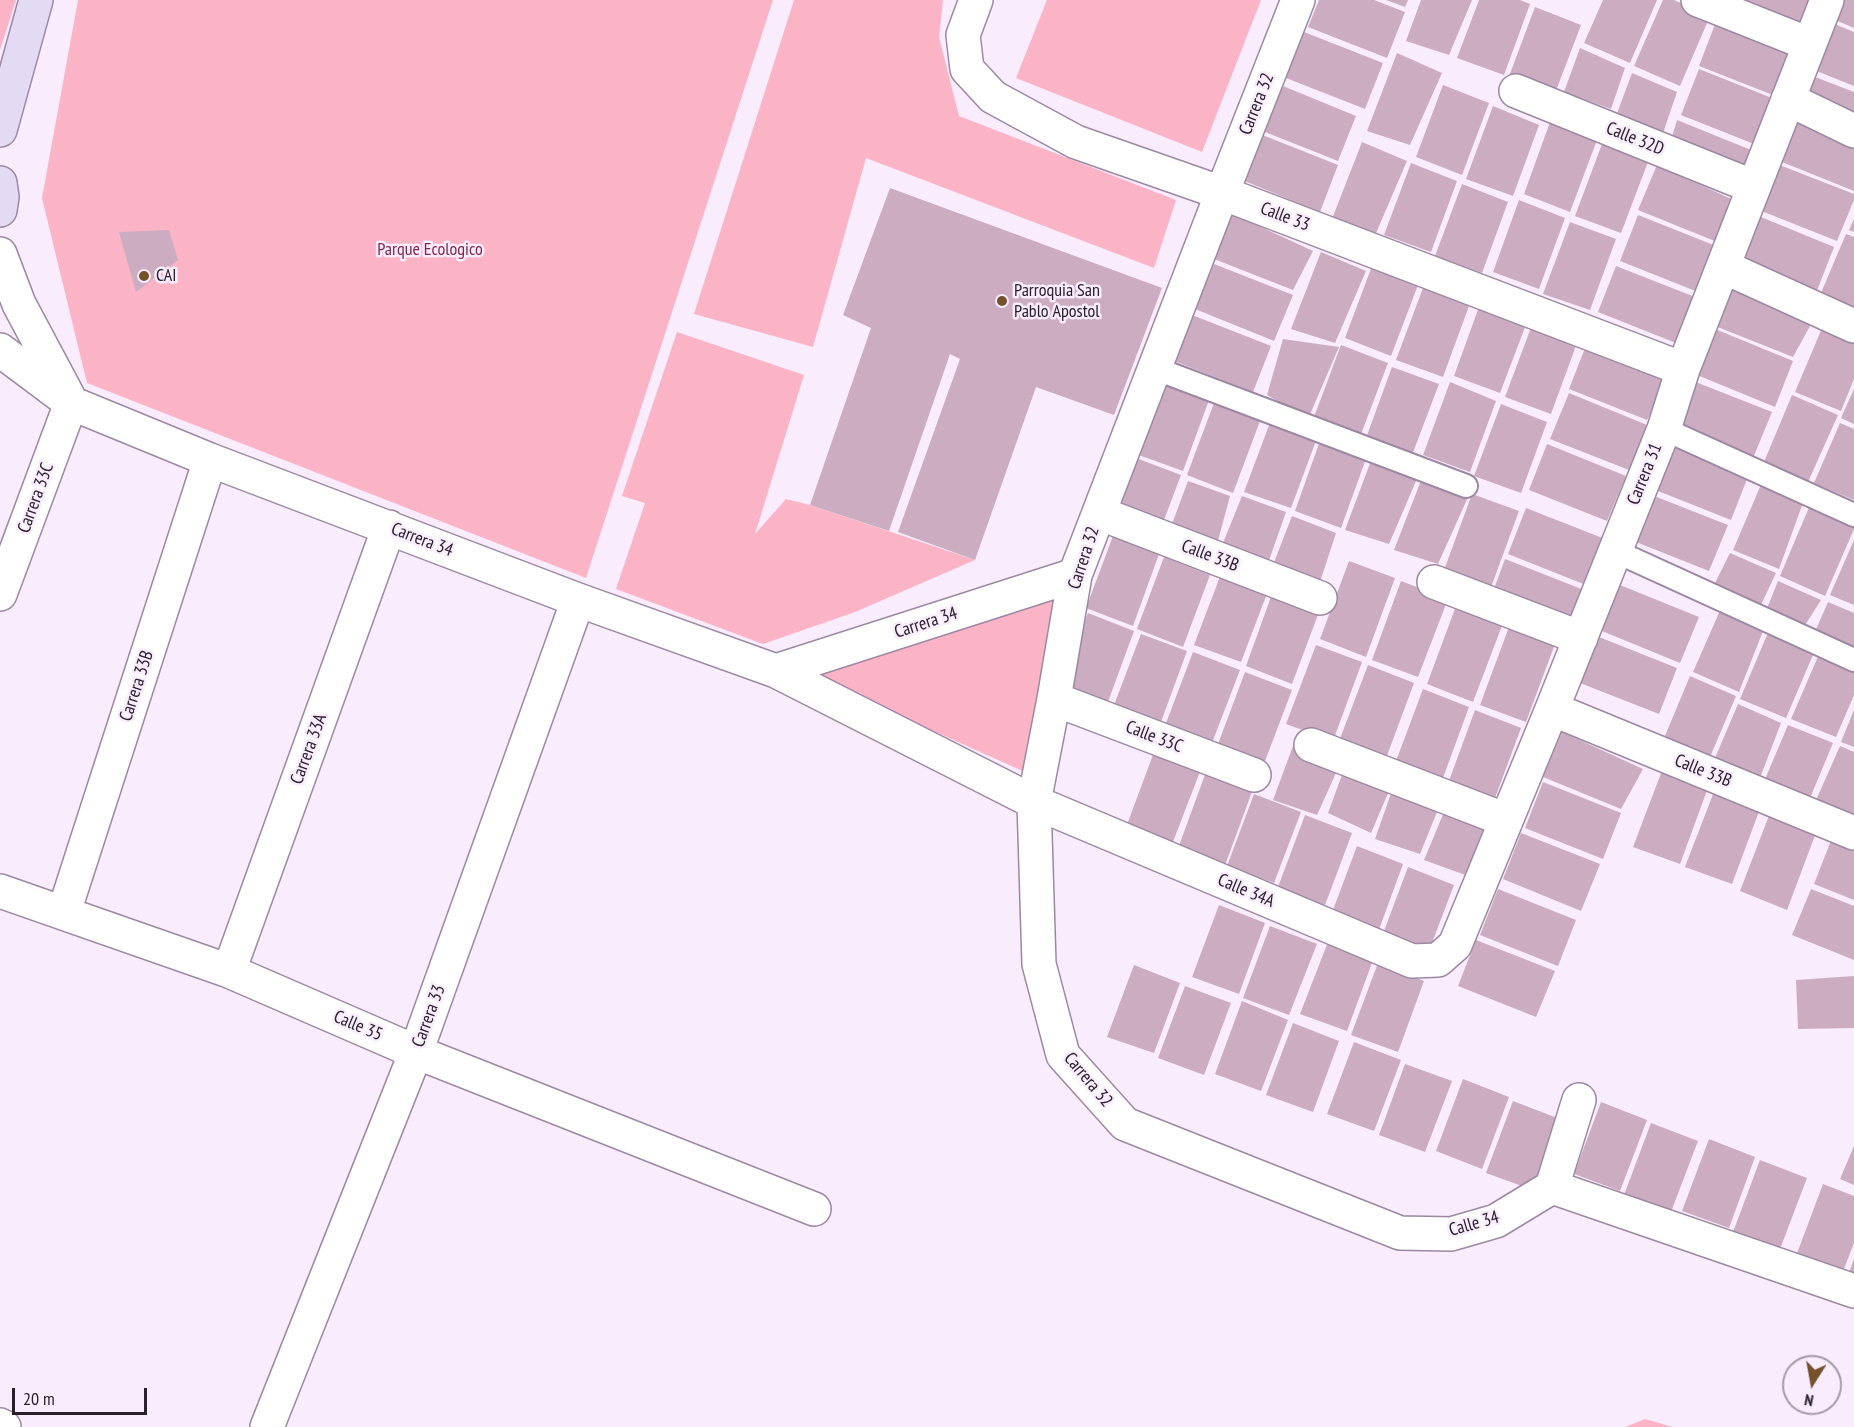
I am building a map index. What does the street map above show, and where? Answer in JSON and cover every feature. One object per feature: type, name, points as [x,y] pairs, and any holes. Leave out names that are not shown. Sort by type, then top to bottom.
[{"type":"main road","points":[[0,130],[36,0]]},
{"type":"main road","points":[[0,183],[2,197],[0,210]]},
{"type":"street","name":"Calle 33","points":[[976,0],[963,35],[967,69],[993,97],[1076,141],[1222,193],[1683,369]]},
{"type":"street","name":"Carrera 32","points":[[1125,1124],[1063,1055],[1039,963],[1034,802],[1076,575],[1298,0]]},
{"type":"street","points":[[1698,0],[1809,44]]},
{"type":"street","name":"Carrera 31","points":[[1455,945],[1664,429],[1683,369],[1827,0]]},
{"type":"street","name":"Calle 32D","points":[[1516,91],[1754,187]]},
{"type":"street","points":[[1788,99],[1854,131]]},
{"type":"street","points":[[0,254],[19,304],[71,403]]},
{"type":"street","points":[[1724,267],[1854,326]]},
{"type":"street","name":"Carrera 34","points":[[0,350],[71,403],[210,460],[578,600],[776,671],[1034,802]]},
{"type":"street","name":"Carrera 33C","points":[[0,594],[71,403]]},
{"type":"street","name":"Carrera 33B","points":[[64,912],[210,460]]},
{"type":"street","name":"Calle 33B","points":[[1099,513],[1320,598]]},
{"type":"street","name":"Carrera 33A","points":[[229,971],[389,527]]},
{"type":"street","name":"Carrera 34","points":[[776,671],[1076,575]]},
{"type":"street","points":[[1434,582],[1581,638]]},
{"type":"street","name":"Carrera 33","points":[[267,1427],[416,1052],[578,600]]},
{"type":"street","name":"Calle 33C","points":[[1054,699],[1254,775]]},
{"type":"street","name":"Calle 33B","points":[[1552,709],[1854,833]]},
{"type":"street","points":[[1311,745],[1506,820]]},
{"type":"street","name":"Calle 34A","points":[[1034,802],[1412,961],[1438,960],[1455,945]]},
{"type":"street","name":"Calle 35","points":[[0,891],[229,971],[416,1052],[814,1209]]},
{"type":"street","points":[[1579,1100],[1552,1187],[1854,1291]]},
{"type":"street","name":"Calle 34","points":[[1125,1124],[1400,1233],[1451,1234],[1496,1221],[1552,1187]]},
{"type":"lane","points":[[1154,368],[1466,486]]},
{"type":"lane","points":[[1664,429],[1854,514]]},
{"type":"lane","points":[[1615,551],[1854,660]]},
{"type":"green space","points":[[0,0],[16,0],[0,50]]},
{"type":"green space","name":"Parque Ecologico","points":[[78,0],[773,0],[586,578],[87,383],[42,198]]},
{"type":"green space","points":[[794,0],[943,0],[939,37],[959,116],[1176,200],[1154,268],[866,158],[813,347],[694,314]]},
{"type":"green space","points":[[1047,0],[1261,0],[1202,152],[1016,78]]},
{"type":"green space","points":[[677,332],[804,375],[755,534],[786,499],[975,560],[855,612],[763,644],[616,589],[645,503],[622,496]]},
{"type":"green space","points":[[1060,598],[1027,773],[809,675]]},
{"type":"green space","points":[[1645,1419],[1673,1427],[1625,1427]]},
{"type":"building","points":[[1319,0],[1374,0],[1405,12],[1387,58],[1308,27]]},
{"type":"building","points":[[1386,0],[1408,0],[1405,7]]},
{"type":"building","points":[[1421,0],[1472,0],[1449,55],[1406,41]]},
{"type":"building","points":[[1479,0],[1520,0],[1530,4],[1504,75],[1457,58]]},
{"type":"building","points":[[1603,0],[1657,0],[1630,63],[1584,43]]},
{"type":"building","points":[[1663,0],[1674,0],[1710,16],[1680,86],[1634,66]]},
{"type":"building","points":[[1723,0],[1815,0],[1804,31]]},
{"type":"building","points":[[1840,0],[1854,0],[1854,28],[1833,19]]},
{"type":"building","points":[[1535,7],[1581,25],[1554,96],[1508,79]]},
{"type":"building","points":[[1717,19],[1796,50],[1778,97],[1699,66]]},
{"type":"building","points":[[1832,23],[1854,32],[1854,86],[1814,70]]},
{"type":"building","points":[[1304,32],[1383,63],[1365,109],[1286,78]]},
{"type":"building","points":[[1580,48],[1625,68],[1611,109],[1564,92]]},
{"type":"building","points":[[1397,53],[1442,73],[1410,145],[1367,131]]},
{"type":"building","points":[[1699,69],[1777,100],[1759,146],[1681,115]]},
{"type":"building","points":[[1632,73],[1677,92],[1663,133],[1616,116]]},
{"type":"building","points":[[1810,75],[1854,92],[1854,118],[1803,95]]},
{"type":"building","points":[[1278,84],[1356,116],[1338,161],[1260,130]]},
{"type":"building","points":[[1443,85],[1489,103],[1462,175],[1416,157]]},
{"type":"building","points":[[1493,106],[1539,125],[1513,196],[1466,179]]},
{"type":"building","points":[[1796,114],[1854,140],[1854,191],[1777,160]]},
{"type":"building","points":[[1677,120],[1756,152],[1750,172],[1671,140]]},
{"type":"building","points":[[1550,122],[1597,140],[1570,212],[1524,194]]},
{"type":"building","points":[[1260,134],[1338,165],[1320,212],[1242,180]]},
{"type":"building","points":[[1362,142],[1407,161],[1376,233],[1332,219]]},
{"type":"building","points":[[1602,144],[1648,162],[1621,233],[1575,216]]},
{"type":"building","points":[[1411,163],[1457,181],[1431,252],[1384,235]]},
{"type":"building","points":[[1777,164],[1854,194],[1854,200],[1837,241],[1759,210]]},
{"type":"building","points":[[1657,165],[1738,202],[1717,242],[1638,210]]},
{"type":"building","points":[[1462,184],[1508,202],[1482,273],[1435,256]]},
{"type":"building","points":[[890,188],[1162,288],[1114,415],[1036,387],[975,560],[898,532],[960,359],[950,354],[889,531],[810,505],[871,328],[843,315]]},
{"type":"building","points":[[1519,200],[1565,218],[1539,289],[1493,272]]},
{"type":"building","points":[[1233,214],[1313,251],[1293,290],[1214,259]]},
{"type":"building","points":[[1638,215],[1716,246],[1698,292],[1620,261]]},
{"type":"building","points":[[1756,215],[1834,247],[1816,293],[1737,262]]},
{"type":"building","points":[[1854,219],[1854,232],[1849,230]]},
{"type":"building","points":[[1570,222],[1616,239],[1590,310],[1543,294]]},
{"type":"building","name":"CAI","points":[[169,230],[178,260],[136,292],[119,232]]},
{"type":"building","points":[[1846,234],[1854,237],[1854,317],[1818,300]]},
{"type":"building","points":[[1321,252],[1366,271],[1335,343],[1291,329]]},
{"type":"building","points":[[1214,264],[1293,295],[1274,341],[1195,309]]},
{"type":"building","points":[[1372,266],[1418,285],[1391,356],[1345,338]]},
{"type":"building","points":[[1616,266],[1695,297],[1676,343],[1598,312]]},
{"type":"building","points":[[1733,280],[1815,317],[1793,357],[1715,326]]},
{"type":"building","points":[[1423,288],[1469,306],[1443,377],[1396,360]]},
{"type":"building","points":[[1480,304],[1527,322],[1500,393],[1454,376]]},
{"type":"building","points":[[1192,315],[1271,346],[1253,392],[1174,361]]},
{"type":"building","points":[[1825,321],[1854,334],[1854,379],[1841,411],[1795,392]]},
{"type":"building","points":[[1532,325],[1577,343],[1551,414],[1505,397]]},
{"type":"building","points":[[1715,329],[1793,361],[1775,407],[1697,375]]},
{"type":"building","points":[[1283,339],[1339,347],[1308,419],[1267,395]]},
{"type":"building","points":[[1587,343],[1668,380],[1647,420],[1569,389]]},
{"type":"building","points":[[1341,345],[1388,363],[1361,434],[1314,417]]},
{"type":"building","points":[[1392,367],[1439,384],[1412,455],[1366,438]]},
{"type":"building","points":[[1693,381],[1772,412],[1753,458],[1675,427]]},
{"type":"building","points":[[1163,382],[1209,400],[1183,471],[1136,454]]},
{"type":"building","points":[[1450,382],[1496,401],[1470,472],[1423,455]]},
{"type":"building","points":[[1854,389],[1854,424],[1841,418]]},
{"type":"building","points":[[1569,393],[1647,425],[1629,470],[1550,439]]},
{"type":"building","points":[[1792,395],[1838,415],[1808,482],[1764,462]]},
{"type":"building","points":[[1214,403],[1260,421],[1233,493],[1187,475]]},
{"type":"building","points":[[1501,404],[1547,422],[1521,493],[1474,476]]},
{"type":"building","points":[[1271,420],[1317,438],[1291,508],[1244,492]]},
{"type":"building","points":[[1840,423],[1854,429],[1854,500],[1814,483]]},
{"type":"building","points":[[1321,438],[1367,456],[1341,528],[1295,511]]},
{"type":"building","points":[[1671,443],[1749,474],[1731,520],[1653,489]]},
{"type":"building","points":[[1547,444],[1626,476],[1607,521],[1529,490]]},
{"type":"building","points":[[1136,458],[1181,475],[1161,528],[1115,510]]},
{"type":"building","points":[[1372,458],[1419,474],[1389,544],[1345,530]]},
{"type":"building","points":[[1422,478],[1469,495],[1438,564],[1394,550]]},
{"type":"building","points":[[1763,480],[1804,500],[1779,569],[1733,550]]},
{"type":"building","points":[[1188,481],[1230,496],[1216,548],[1170,529]]},
{"type":"building","points":[[1472,494],[1519,511],[1490,590],[1443,573]]},
{"type":"building","points":[[1649,494],[1728,525],[1709,571],[1631,540]]},
{"type":"building","points":[[1242,496],[1286,512],[1267,566],[1221,548]]},
{"type":"building","points":[[1810,505],[1854,525],[1825,596],[1780,576]]},
{"type":"building","points":[[1526,508],[1605,539],[1586,585],[1508,554]]},
{"type":"building","points":[[1292,516],[1336,533],[1318,588],[1271,570]]},
{"type":"building","points":[[1113,536],[1159,554],[1133,626],[1086,608]]},
{"type":"building","points":[[1854,540],[1854,605],[1830,595]]},
{"type":"building","points":[[1730,553],[1776,573],[1758,611],[1714,585]]},
{"type":"building","points":[[1164,557],[1210,575],[1183,647],[1137,629]]},
{"type":"building","points":[[1505,559],[1584,590],[1571,621],[1494,589]]},
{"type":"building","points":[[1349,561],[1395,578],[1366,657],[1320,639]]},
{"type":"building","points":[[1221,574],[1268,591],[1241,662],[1194,645]]},
{"type":"building","points":[[1401,581],[1448,599],[1418,677],[1372,660]]},
{"type":"building","points":[[1778,581],[1821,600],[1802,630],[1766,611]]},
{"type":"building","points":[[1620,585],[1699,617],[1680,663],[1602,631]]},
{"type":"building","points":[[1272,594],[1319,612],[1292,684],[1246,666]]},
{"type":"building","points":[[1828,602],[1854,613],[1854,651],[1814,634]]},
{"type":"building","points":[[1456,606],[1503,623],[1473,702],[1427,684]]},
{"type":"building","points":[[1722,606],[1765,626],[1739,692],[1693,672]]},
{"type":"building","points":[[1088,613],[1134,631],[1105,710],[1058,692]]},
{"type":"building","points":[[1509,627],[1555,644],[1526,722],[1480,705]]},
{"type":"building","points":[[1770,628],[1816,648],[1786,718],[1740,699]]},
{"type":"building","points":[[1141,634],[1187,651],[1158,730],[1111,713]]},
{"type":"building","points":[[1599,637],[1677,668],[1659,714],[1580,683]]},
{"type":"building","points":[[1316,645],[1362,662],[1333,741],[1286,724]]},
{"type":"building","points":[[1193,652],[1240,670],[1210,748],[1163,731]]},
{"type":"building","points":[[1820,652],[1854,667],[1854,695],[1836,737],[1791,719]]},
{"type":"building","points":[[1368,665],[1414,683],[1385,761],[1338,744]]},
{"type":"building","points":[[1245,672],[1292,690],[1262,769],[1215,752]]},
{"type":"building","points":[[1690,676],[1736,696],[1707,764],[1662,743]]},
{"type":"building","points":[[1423,689],[1469,707],[1440,786],[1393,769]]},
{"type":"building","points":[[1738,704],[1781,723],[1758,783],[1712,765]]},
{"type":"building","points":[[1475,710],[1521,728],[1492,806],[1446,789]]},
{"type":"building","points":[[1854,710],[1854,747],[1841,742]]},
{"type":"building","points":[[1788,725],[1833,743],[1808,803],[1763,784]]},
{"type":"building","points":[[1562,732],[1643,769],[1621,809],[1543,777]]},
{"type":"building","points":[[1293,746],[1340,764],[1317,815],[1273,800]]},
{"type":"building","points":[[1840,746],[1854,752],[1854,825],[1813,807]]},
{"type":"building","points":[[1154,752],[1201,769],[1171,847],[1125,830]]},
{"type":"building","points":[[1345,767],[1392,784],[1371,833],[1328,813]]},
{"type":"building","points":[[1663,768],[1709,785],[1680,864],[1633,847]]},
{"type":"building","points":[[1206,772],[1253,789],[1224,868],[1177,851]]},
{"type":"building","points":[[1543,782],[1621,813],[1603,859],[1525,828]]},
{"type":"building","points":[[1394,785],[1441,802],[1420,854],[1375,839]]},
{"type":"building","points":[[1715,789],[1761,806],[1732,884],[1685,867]]},
{"type":"building","points":[[1254,794],[1301,812],[1274,883],[1227,866]]},
{"type":"building","points":[[1447,805],[1494,822],[1468,876],[1424,860]]},
{"type":"building","points":[[1770,813],[1817,830],[1787,910],[1740,891]]},
{"type":"building","points":[[1305,815],[1352,833],[1325,905],[1278,887]]},
{"type":"building","points":[[1521,833],[1600,864],[1581,911],[1503,879]]},
{"type":"building","points":[[1832,838],[1854,847],[1854,900],[1814,884]]},
{"type":"building","points":[[1357,846],[1403,864],[1377,935],[1330,918]]},
{"type":"building","points":[[1408,867],[1454,885],[1427,956],[1381,939]]},
{"type":"building","points":[[1498,889],[1576,920],[1558,966],[1480,935]]},
{"type":"building","points":[[1811,889],[1854,906],[1854,960],[1792,935]]},
{"type":"building","points":[[1219,905],[1265,923],[1239,994],[1192,977]]},
{"type":"building","points":[[1270,926],[1317,944],[1289,1015],[1243,998]]},
{"type":"building","points":[[1476,940],[1555,971],[1536,1017],[1458,986]]},
{"type":"building","points":[[1328,942],[1373,960],[1347,1031],[1300,1014]]},
{"type":"building","points":[[1378,963],[1424,981],[1398,1052],[1351,1035]]},
{"type":"building","points":[[1134,965],[1180,983],[1154,1053],[1107,1037]]},
{"type":"building","points":[[1854,976],[1854,1028],[1798,1029],[1796,980]]},
{"type":"building","points":[[1185,986],[1231,1003],[1204,1075],[1158,1058]]},
{"type":"building","points":[[1242,1001],[1288,1020],[1261,1091],[1215,1074]]},
{"type":"building","points":[[1293,1023],[1339,1041],[1313,1112],[1266,1095]]},
{"type":"building","points":[[1354,1042],[1401,1060],[1374,1131],[1327,1114]]},
{"type":"building","points":[[1405,1064],[1452,1081],[1425,1152],[1379,1135]]},
{"type":"building","points":[[1463,1079],[1509,1097],[1482,1169],[1436,1151]]},
{"type":"building","points":[[1513,1101],[1560,1119],[1533,1190],[1486,1173]]},
{"type":"building","points":[[1601,1102],[1647,1120],[1620,1191],[1574,1174]]},
{"type":"building","points":[[1651,1123],[1698,1141],[1671,1212],[1624,1195]]},
{"type":"building","points":[[1709,1139],[1755,1157],[1729,1228],[1682,1211]]},
{"type":"building","points":[[1854,1146],[1854,1185],[1840,1179]]},
{"type":"building","points":[[1760,1160],[1807,1178],[1780,1249],[1733,1232]]},
{"type":"building","points":[[1823,1184],[1854,1196],[1854,1243],[1842,1274],[1796,1256]]},
{"type":"building","points":[[1854,1259],[1854,1280],[1847,1278]]},
{"type":"place","name":"CAI","points":[[144,276]]},
{"type":"place","name":"Parroquia San Pablo Apostol","points":[[1002,301]]}]
